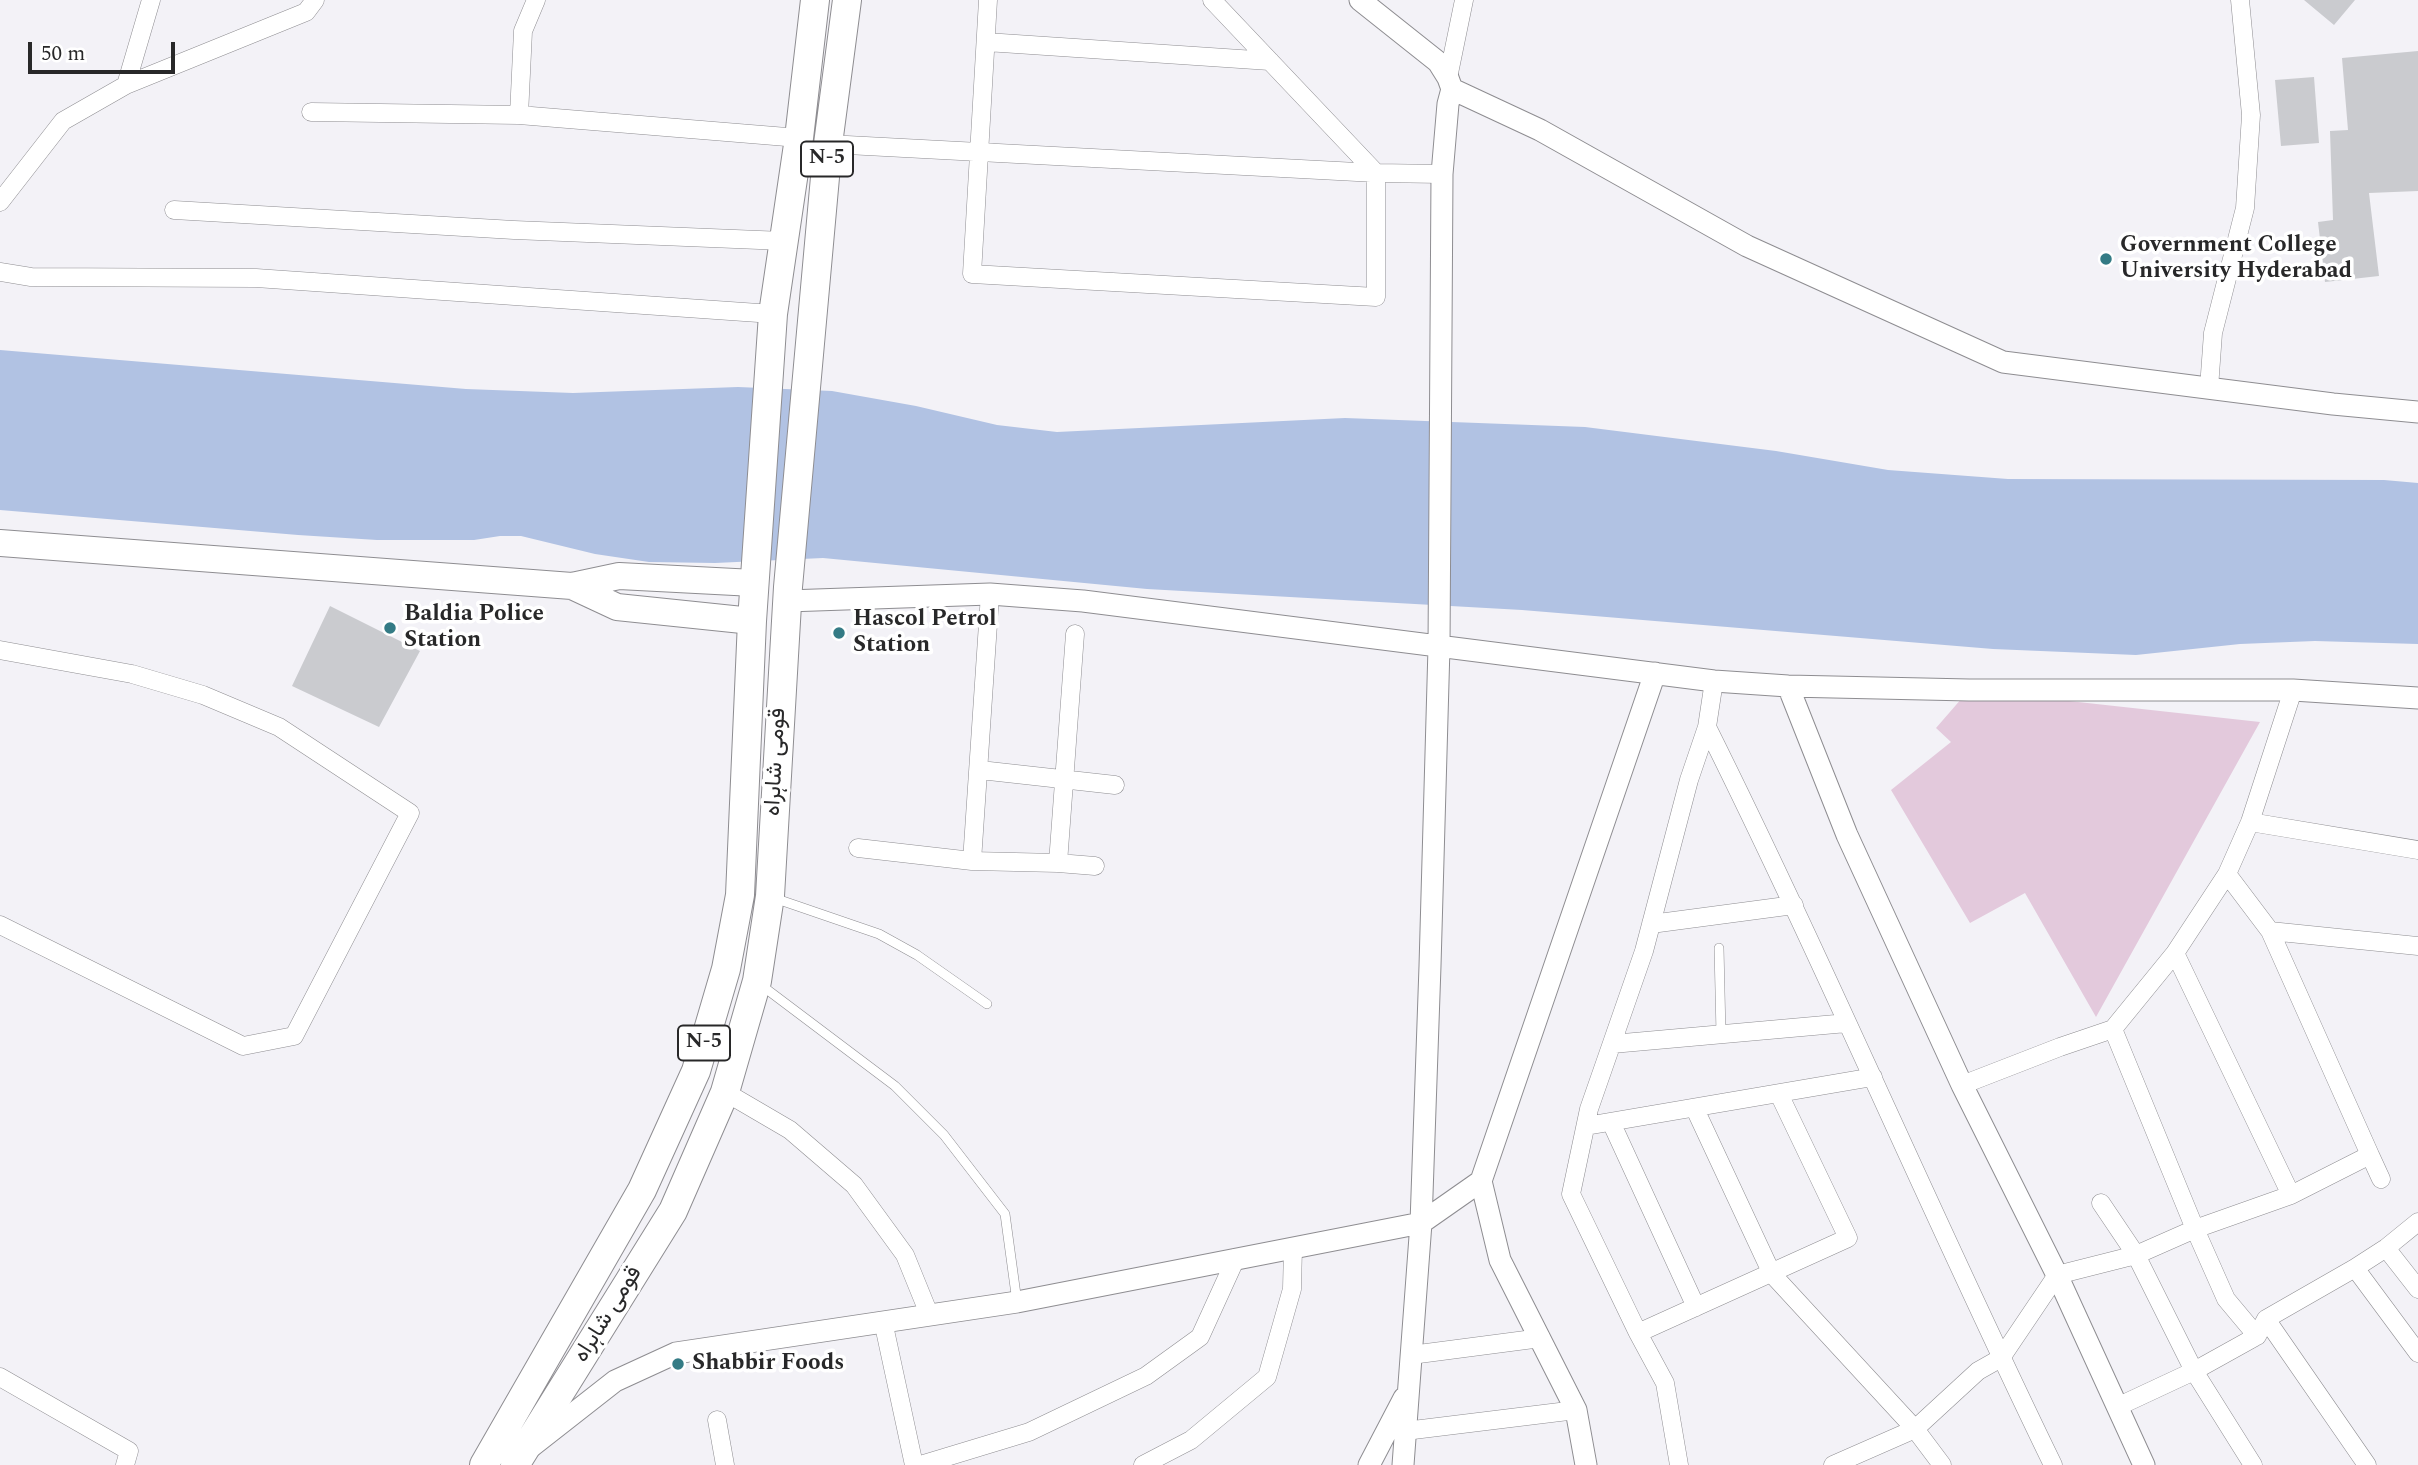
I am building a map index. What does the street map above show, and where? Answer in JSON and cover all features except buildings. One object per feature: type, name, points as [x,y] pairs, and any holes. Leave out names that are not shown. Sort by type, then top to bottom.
[{"type":"highway","name":"قومی شاہراہ","points":[[484,1465],[642,1190],[696,1071],[726,969],[740,895],[752,621],[773,314],[799,138],[815,0]]},
{"type":"highway","name":"قومی شاہراہ","points":[[519,1460],[673,1211],[725,1092],[757,981],[769,896],[787,594],[828,144],[847,0]]},
{"type":"highway","points":[[740,895],[769,896]]},
{"type":"main road","points":[[0,543],[572,586],[619,576],[755,577]]},
{"type":"main road","points":[[572,586],[617,607],[752,621]]},
{"type":"street","points":[[126,85],[151,0]]},
{"type":"street","points":[[0,202],[63,121],[126,85],[306,12],[315,0]]},
{"type":"street","points":[[519,115],[523,31],[536,0]]},
{"type":"street","points":[[988,0],[972,274],[1376,296],[1376,173],[1212,0]]},
{"type":"street","points":[[1360,0],[1438,62],[1450,83],[1747,246],[2003,362],[2418,412]]},
{"type":"street","points":[[1403,1465],[1421,1223],[1439,646],[1442,174],[1450,83],[1464,0]]},
{"type":"street","points":[[2209,388],[2213,333],[2245,208],[2251,115],[2240,0]]},
{"type":"street","points":[[986,42],[1270,61]]},
{"type":"street","points":[[311,112],[519,115],[799,138]]},
{"type":"street","points":[[828,144],[1376,173],[1442,174]]},
{"type":"street","points":[[174,210],[514,230],[784,242]]},
{"type":"street","points":[[0,272],[31,277],[256,278],[773,314]]},
{"type":"street","points":[[787,594],[990,594],[1083,601],[1714,681],[1788,686],[1969,691],[2293,690],[2418,698]]},
{"type":"street","points":[[972,861],[990,594]]},
{"type":"street","points":[[1058,863],[1074,634]]},
{"type":"street","points":[[0,650],[132,674],[203,695],[279,727],[410,813],[294,1036],[243,1046],[0,925]]},
{"type":"street","points":[[1586,1465],[1576,1410],[1500,1260],[1481,1181],[1656,673]]},
{"type":"street","points":[[1679,1465],[1665,1383],[1571,1194],[1589,1109],[1651,924],[1689,780],[1707,727],[1714,681]]},
{"type":"street","points":[[1788,686],[1847,835],[1962,1085],[2057,1275],[2144,1465]]},
{"type":"street","points":[[1962,1085],[2113,1029],[2175,953],[2227,874],[2250,822],[2293,690]]},
{"type":"street","points":[[1707,727],[1794,905],[2001,1358],[2053,1465]]},
{"type":"street","points":[[979,770],[1115,785]]},
{"type":"street","points":[[2250,822],[2418,850]]},
{"type":"street","points":[[858,848],[972,861],[1094,866]]},
{"type":"street","points":[[2227,874],[2270,931],[2381,1179]]},
{"type":"street","points":[[1651,924],[1794,905]]},
{"type":"street","points":[[2270,931],[2418,946]]},
{"type":"street","points":[[2175,953],[2291,1195]]},
{"type":"street","points":[[1612,1044],[1847,1023]]},
{"type":"street","points":[[2113,1029],[2194,1229],[2226,1299],[2257,1336]]},
{"type":"street","points":[[1586,1126],[1873,1077]]},
{"type":"street","points":[[725,1092],[790,1130],[854,1185],[905,1255],[929,1314]]},
{"type":"street","points":[[1638,1333],[1848,1238],[1779,1094]]},
{"type":"street","points":[[1695,1109],[1772,1273],[1914,1429],[1942,1465]]},
{"type":"street","points":[[1611,1122],[1696,1307]]},
{"type":"street","points":[[1833,1465],[1914,1429],[1978,1371],[2001,1358],[2057,1275],[2136,1255],[2194,1229],[2291,1195],[2370,1155]]},
{"type":"street","points":[[519,1460],[615,1381],[676,1353],[1017,1302],[1421,1223],[1481,1181]]},
{"type":"street","points":[[2101,1203],[2136,1255],[2194,1371],[2253,1465]]},
{"type":"street","points":[[2119,1406],[2194,1371],[2257,1336],[2266,1319],[2355,1268],[2386,1248],[2418,1222]]},
{"type":"street","points":[[1143,1465],[1191,1440],[1267,1377],[1292,1289],[1293,1247]]},
{"type":"street","points":[[2386,1248],[2418,1289]]},
{"type":"street","points":[[920,1465],[1029,1432],[1146,1376],[1200,1337],[1236,1258]]},
{"type":"street","points":[[2355,1268],[2418,1353]]},
{"type":"street","points":[[2266,1319],[2367,1465]]},
{"type":"street","points":[[883,1321],[914,1465]]},
{"type":"street","points":[[1411,1355],[1541,1338]]},
{"type":"street","points":[[0,1377],[129,1451],[125,1465]]},
{"type":"street","points":[[1369,1465],[1408,1390]]},
{"type":"street","points":[[1405,1431],[1576,1410]]},
{"type":"street","points":[[717,1420],[725,1465]]},
{"type":"lane","points":[[769,896],[879,934],[918,955],[988,1004]]},
{"type":"lane","points":[[1719,948],[1721,1034]]},
{"type":"lane","points":[[757,981],[895,1086],[944,1135],[1005,1214],[1017,1302]]},
{"type":"shaded area","points":[[1969,690],[2260,722],[2096,1017],[2025,893],[1970,923],[1891,790],[1951,742],[1936,728]]},
{"type":"water","points":[[0,350],[466,389],[573,393],[738,387],[832,391],[916,406],[997,425],[1057,432],[1345,418],[1585,427],[1776,451],[1888,470],[2008,479],[2384,480],[2418,483],[2418,644],[2315,641],[2240,644],[2136,655],[1993,649],[1522,610],[1147,589],[823,558],[715,563],[649,562],[595,554],[521,536],[474,540],[377,540],[0,510]]},
{"type":"place","name":"Government College University Hyderabad","points":[[2106,259]]},
{"type":"place","name":"Baldia Police Station","points":[[390,628]]},
{"type":"place","name":"Hascol Petrol Station","points":[[839,633]]},
{"type":"place","name":"Shabbir Foods","points":[[678,1364]]}]
